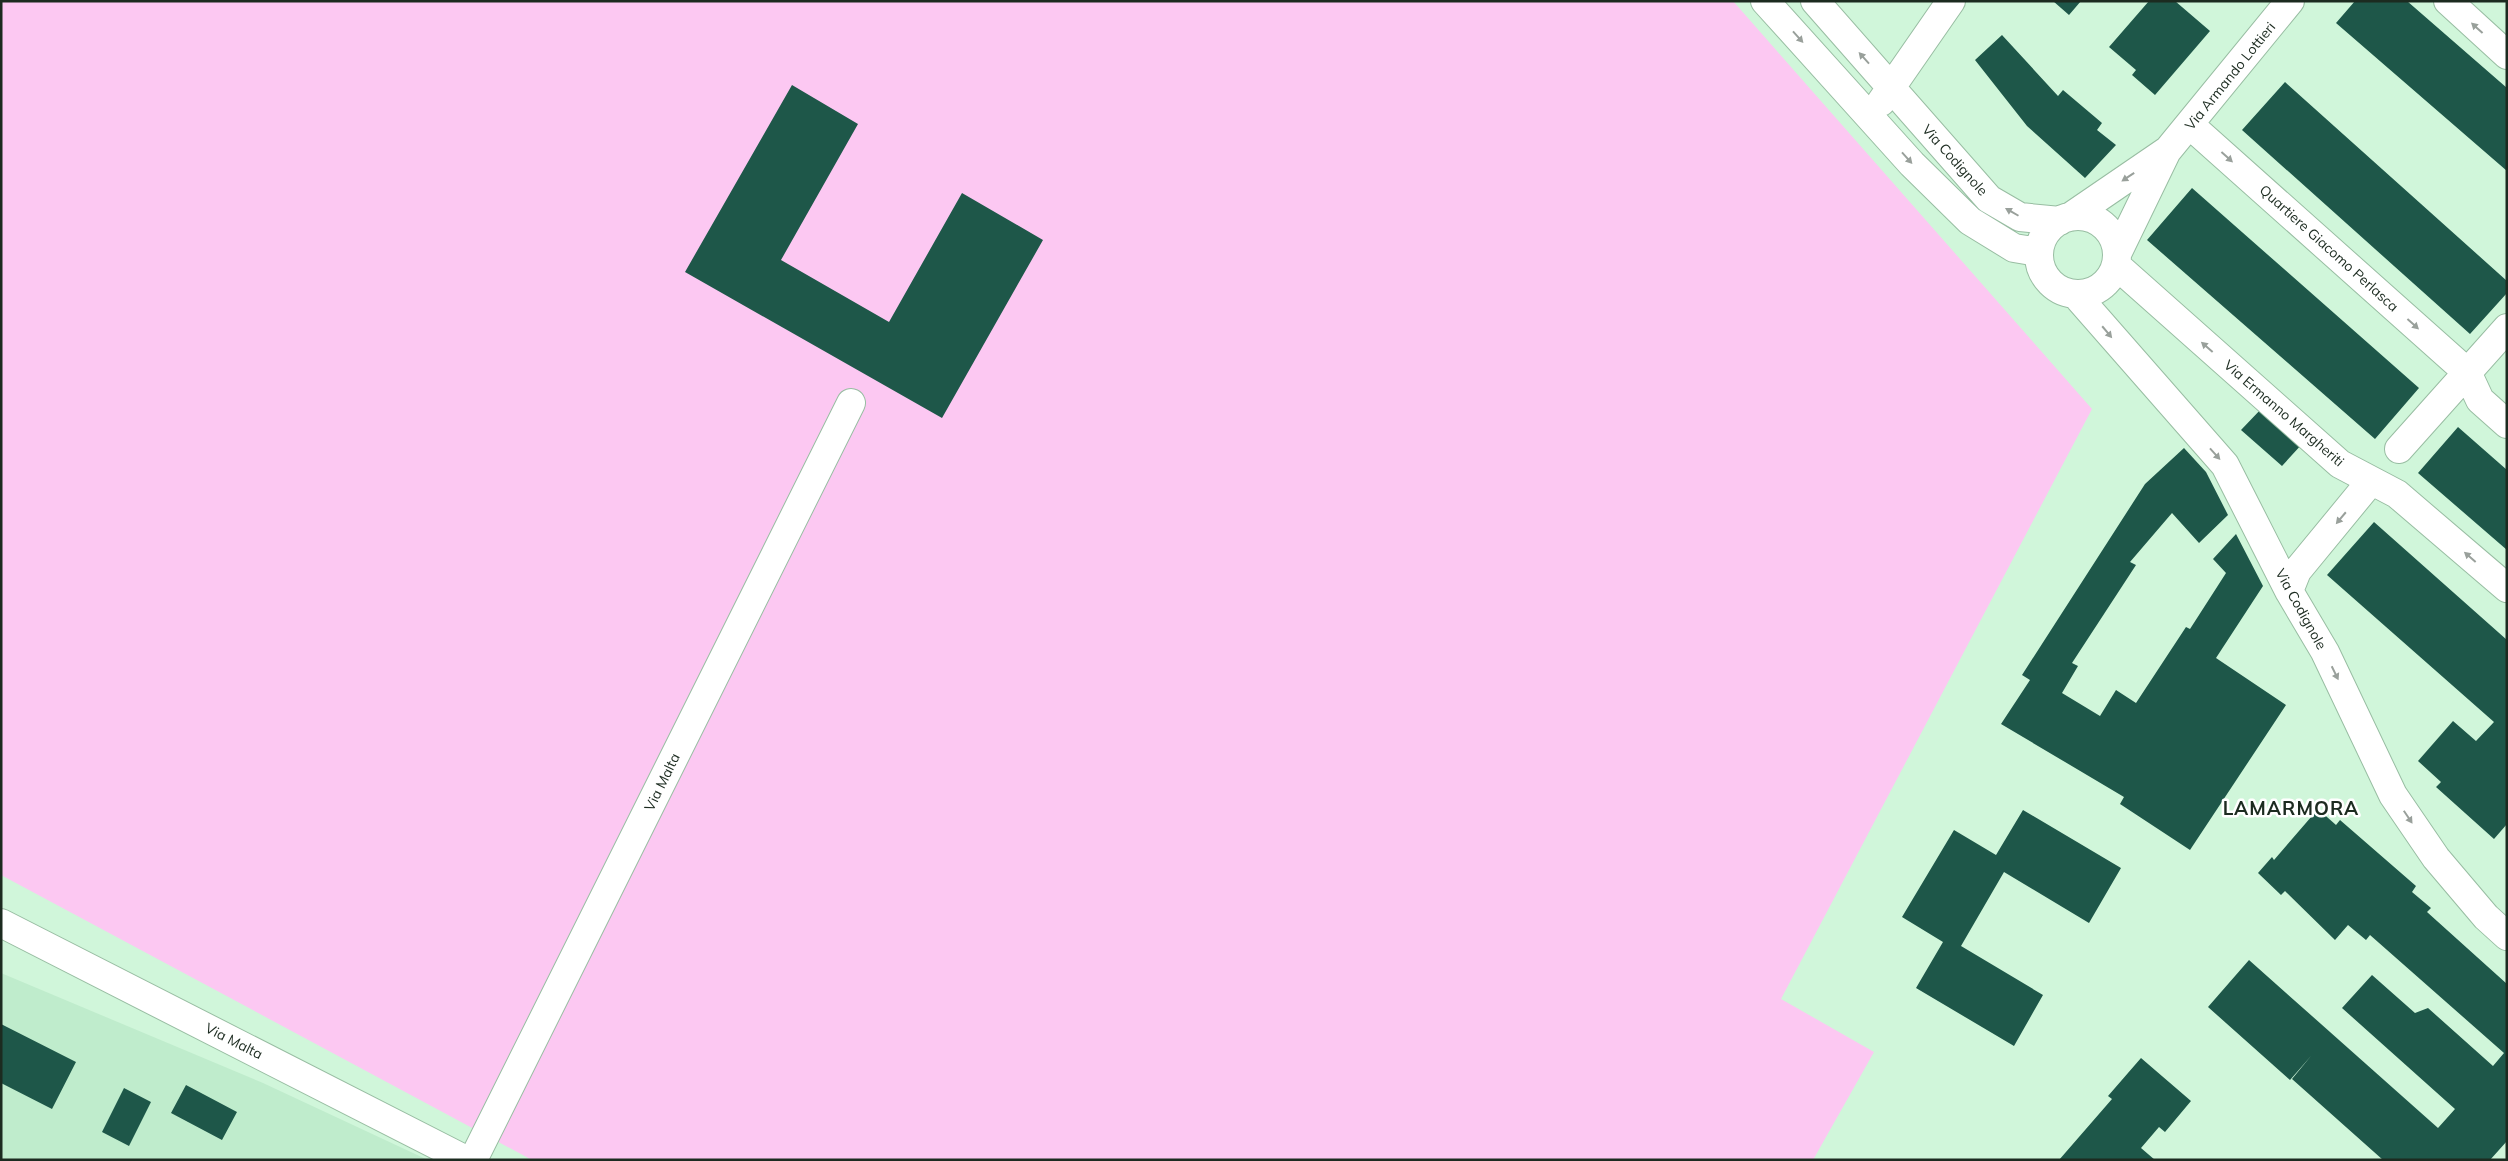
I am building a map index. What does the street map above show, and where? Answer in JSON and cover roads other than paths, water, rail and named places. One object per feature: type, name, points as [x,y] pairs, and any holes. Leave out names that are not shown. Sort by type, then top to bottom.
[{"type":"street","points":[[1765,1],[1936,189],[1970,221],[2014,248],[2039,252]]},
{"type":"street","name":"Via Codignole","points":[[1815,1],[1989,199],[2020,217],[2065,219]]},
{"type":"street","points":[[1870,118],[1951,1]]},
{"type":"street","name":"Via Armando Lottieri","points":[[2065,219],[2168,150],[2290,1]]},
{"type":"street","points":[[2448,1],[2507,55]]},
{"type":"street","name":"Quartiere Giacomo Perlasca","points":[[2190,125],[2467,372],[2480,400],[2507,424]]},
{"type":"street","name":"Via Armando Lottieri","points":[[2117,259],[2168,150]]},
{"type":"street","points":[[2065,219],[2092,219],[2102,224],[2115,242],[2117,259],[2110,277],[2101,287],[2090,293],[2076,295],[2064,292],[2053,286],[2045,276],[2040,264],[2039,252],[2042,239],[2065,219]]},
{"type":"street","name":"Via Ermanno Margheriti","points":[[2117,259],[2340,464],[2397,494],[2507,588]]},
{"type":"street","name":"Via Codignole","points":[[2076,295],[2225,465],[2289,591],[2325,652],[2393,795],[2436,858],[2486,917],[2507,936]]},
{"type":"street","points":[[2399,449],[2507,328]]},
{"type":"street","name":"Via Malta","points":[[473,1160],[851,403]]},
{"type":"street","points":[[2289,591],[2297,571],[2372,481]]},
{"type":"street","name":"Via Malta","points":[[1,923],[466,1160]]},
{"type":"district","name":"LAMARMORA","points":[[2291,808]]}]
